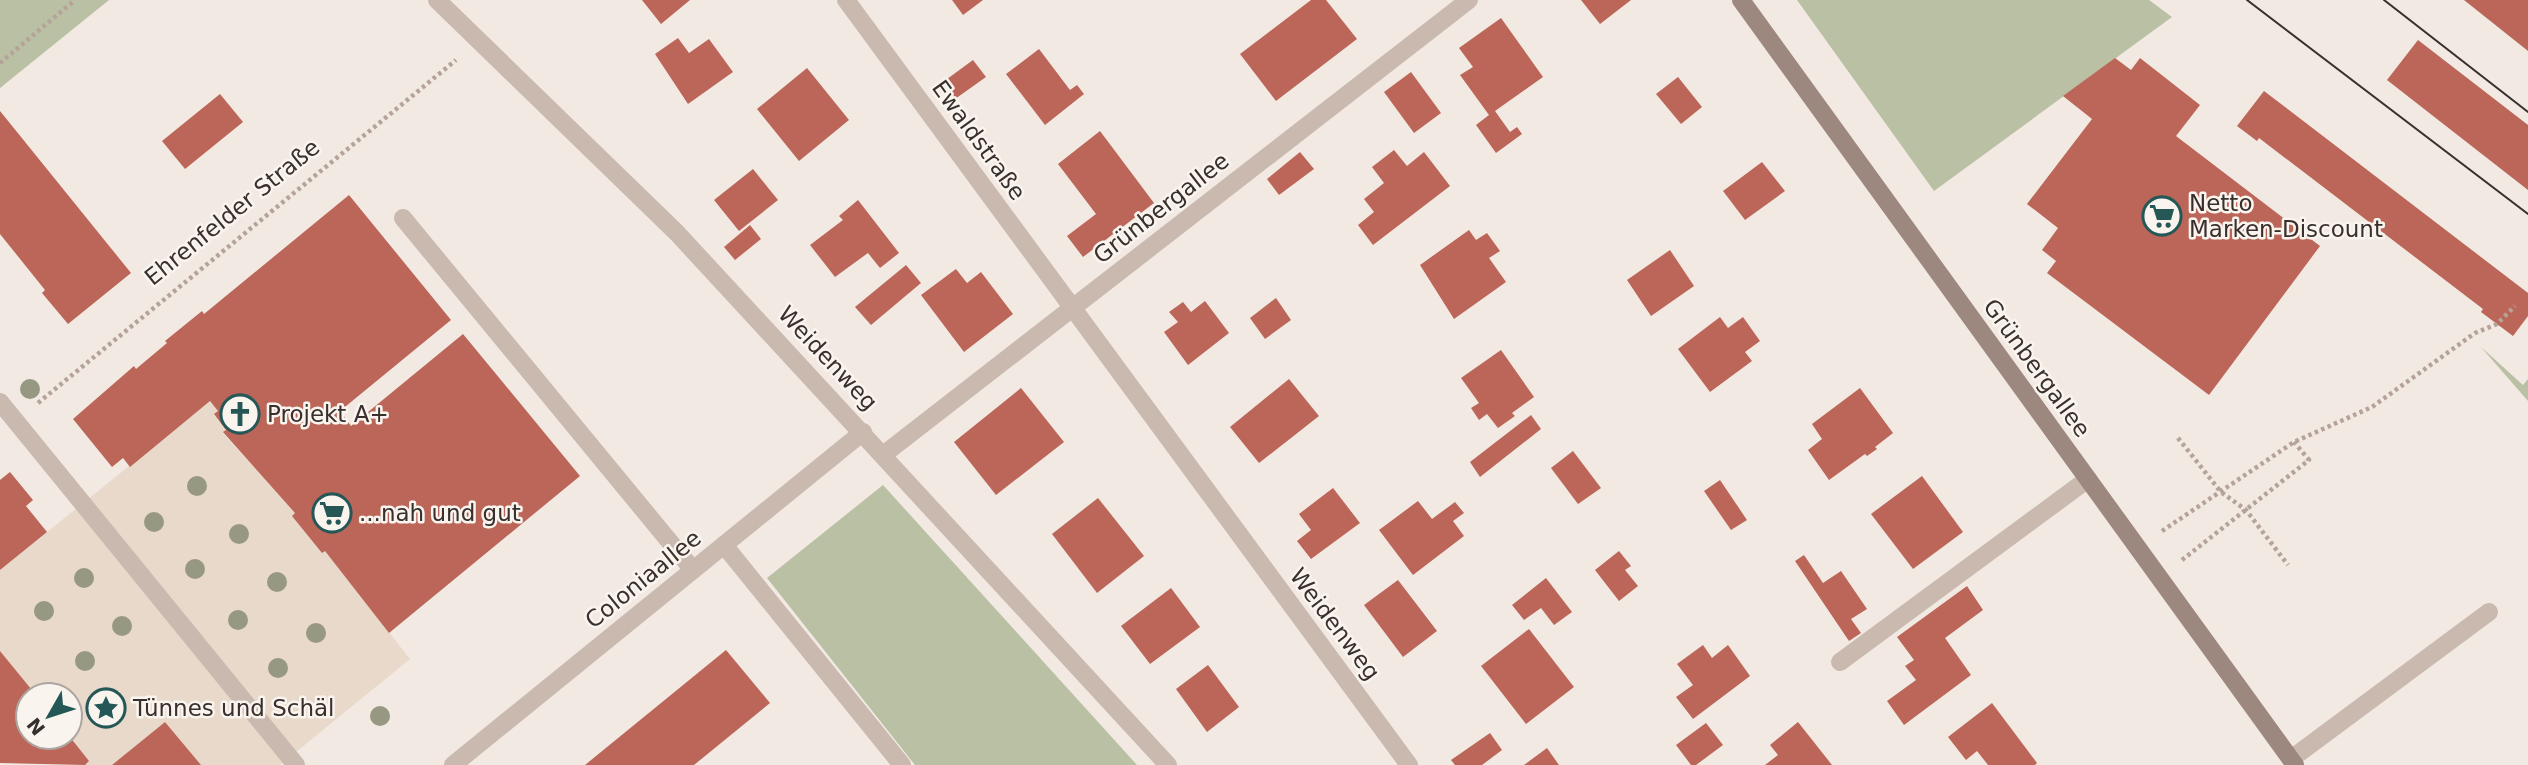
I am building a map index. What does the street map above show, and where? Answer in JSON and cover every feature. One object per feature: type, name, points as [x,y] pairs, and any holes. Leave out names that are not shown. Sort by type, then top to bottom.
[{"type":"street","name":"Weidenweg","points":[[437,0],[677,233],[1168,765]]},
{"type":"street","name":"Ewaldstraße","points":[[846,0],[1071,309]]},
{"type":"street","name":"Grünbergallee","points":[[883,455],[1469,0]]},
{"type":"street","name":"Grünbergallee","points":[[1741,0],[2293,762]]},
{"type":"street","points":[[402,218],[693,570]]},
{"type":"street","name":"Weidenweg","points":[[1071,309],[1409,765]]},
{"type":"street","points":[[0,402],[296,765]]},
{"type":"street","name":"Coloniaallee","points":[[453,765],[863,432]]},
{"type":"street","points":[[1839,662],[2088,478]]},
{"type":"street","points":[[724,545],[902,765]]},
{"type":"street","points":[[2293,762],[2489,612]]},
{"type":"path","points":[[0,63],[75,0]]},
{"type":"path","name":"Ehrenfelder Straße","points":[[16,421],[480,40]]},
{"type":"path","points":[[2138,547],[2294,442],[2372,407],[2475,332],[2497,324],[2515,306]]},
{"type":"path","points":[[2178,438],[2221,492],[2246,510],[2288,565]]},
{"type":"path","points":[[2160,577],[2309,460],[2294,442]]},
{"type":"green space","points":[[0,0],[109,0],[0,88]]},
{"type":"green space","points":[[1797,0],[2149,0],[2172,17],[1934,191]]},
{"type":"green space","points":[[2481,347],[2523,385],[2528,379],[2528,401]]},
{"type":"green space","points":[[883,485],[1137,765],[915,765],[767,578]]},
{"type":"shaded area","points":[[210,401],[218,411],[214,415],[226,430],[223,433],[295,513],[293,516],[325,551],[410,659],[280,765],[201,765],[165,722],[112,765],[85,765],[89,761],[81,751],[84,751],[84,681],[25,681],[0,651],[0,570]]},
{"type":"building","points":[[642,0],[690,0],[661,24]]},
{"type":"building","points":[[952,0],[983,0],[963,15]]},
{"type":"building","points":[[1311,0],[1326,0],[1357,39],[1276,101],[1240,54]]},
{"type":"building","points":[[1581,0],[1631,0],[1600,24]]},
{"type":"building","points":[[2464,0],[2528,0],[2528,51]]},
{"type":"building","points":[[1501,18],[1543,77],[1495,111],[1510,132],[1517,127],[1522,134],[1496,153],[1476,125],[1489,115],[1460,75],[1473,67],[1459,48]]},
{"type":"building","points":[[678,38],[689,53],[709,39],[733,72],[688,104],[655,54]]},
{"type":"building","points":[[2418,40],[2528,125],[2528,190],[2387,80]]},
{"type":"building","points":[[1039,49],[1070,90],[1077,85],[1084,94],[1045,125],[1006,74]]},
{"type":"building","name":"Netto Marken-Discount","points":[[2115,58],[2131,70],[2140,58],[2200,105],[2176,136],[2320,246],[2209,395],[2047,273],[2056,261],[2042,250],[2058,228],[2027,204],[2092,119],[2063,96]]},
{"type":"building","points":[[973,60],[986,77],[955,99],[943,82]]},
{"type":"building","points":[[807,68],[849,120],[799,161],[757,109]]},
{"type":"building","points":[[1411,72],[1441,113],[1414,133],[1384,92]]},
{"type":"building","points":[[1678,77],[1702,107],[1681,124],[1656,94]]},
{"type":"building","points":[[2264,91],[2528,293],[2528,316],[2513,336],[2481,312],[2483,309],[2259,138],[2257,141],[2237,126]]},
{"type":"building","points":[[220,94],[243,122],[185,169],[162,141]]},
{"type":"building","points":[[0,111],[131,273],[68,324],[42,293],[45,290],[0,234]]},
{"type":"building","points":[[1100,131],[1154,203],[1083,257],[1067,236],[1096,214],[1058,164]]},
{"type":"building","points":[[1394,150],[1407,166],[1424,152],[1450,186],[1373,245],[1358,225],[1374,212],[1364,199],[1384,183],[1372,167]]},
{"type":"building","points":[[1300,152],[1314,169],[1279,195],[1267,179]]},
{"type":"building","points":[[1762,162],[1785,191],[1745,220],[1723,191]]},
{"type":"building","points":[[753,169],[778,200],[739,231],[714,200]]},
{"type":"building","points":[[349,195],[451,320],[340,411],[351,426],[463,334],[580,476],[389,633],[325,551],[322,553],[292,516],[295,513],[223,432],[226,430],[214,414],[218,411],[210,401],[130,467],[123,458],[112,467],[73,419],[134,366],[136,369],[167,343],[165,341],[202,311],[204,314]]},
{"type":"building","points":[[858,200],[899,253],[880,268],[868,253],[835,277],[810,245],[843,220],[839,216]]},
{"type":"building","points":[[750,225],[761,239],[735,260],[724,247]]},
{"type":"building","points":[[1469,230],[1476,240],[1487,233],[1500,251],[1489,258],[1506,282],[1454,319],[1420,265]]},
{"type":"building","points":[[1670,250],[1694,286],[1651,316],[1627,280]]},
{"type":"building","points":[[906,265],[921,283],[871,325],[855,307]]},
{"type":"building","points":[[956,269],[967,283],[981,272],[1013,314],[964,352],[921,295]]},
{"type":"building","points":[[1276,298],[1291,320],[1265,339],[1250,318]]},
{"type":"building","points":[[1205,301],[1229,333],[1188,365],[1164,332],[1178,322],[1169,312],[1183,302],[1191,312]]},
{"type":"building","points":[[1720,317],[1728,328],[1743,317],[1760,341],[1745,352],[1752,361],[1710,392],[1678,349]]},
{"type":"building","points":[[1501,350],[1534,397],[1512,413],[1515,416],[1498,428],[1487,414],[1479,420],[1471,408],[1479,403],[1461,378]]},
{"type":"building","points":[[1289,379],[1319,416],[1259,463],[1230,427]]},
{"type":"building","points":[[1021,388],[1064,442],[996,495],[954,442]]},
{"type":"building","points":[[1860,388],[1893,433],[1875,447],[1877,449],[1867,456],[1865,454],[1829,480],[1808,450],[1822,439],[1812,424]]},
{"type":"building","points":[[1531,415],[1541,429],[1480,477],[1470,462]]},
{"type":"building","points":[[1573,451],[1601,488],[1578,504],[1551,468]]},
{"type":"building","points":[[10,472],[33,500],[26,506],[47,532],[0,570],[0,480]]},
{"type":"building","points":[[1922,476],[1963,532],[1913,569],[1871,514]]},
{"type":"building","points":[[1720,480],[1747,520],[1731,530],[1704,491]]},
{"type":"building","points":[[1333,488],[1360,523],[1311,559],[1297,541],[1311,530],[1299,514]]},
{"type":"building","points":[[1098,498],[1144,556],[1097,593],[1052,534]]},
{"type":"building","points":[[1418,501],[1432,519],[1455,502],[1464,513],[1453,521],[1464,536],[1413,575],[1379,530]]},
{"type":"building","points":[[1619,551],[1631,566],[1625,570],[1638,586],[1619,601],[1595,570]]},
{"type":"building","points":[[1804,555],[1823,583],[1841,571],[1867,609],[1851,619],[1861,633],[1849,641],[1795,561]]},
{"type":"building","points":[[1546,578],[1572,612],[1554,625],[1541,608],[1524,620],[1512,605]]},
{"type":"building","points":[[1398,580],[1437,631],[1403,657],[1364,605]]},
{"type":"building","points":[[1967,586],[1983,610],[1945,638],[1971,675],[1904,725],[1887,701],[1916,680],[1905,666],[1914,660],[1897,637]]},
{"type":"building","points":[[1171,588],[1200,627],[1150,664],[1121,626]]},
{"type":"building","points":[[1529,629],[1574,687],[1526,724],[1481,666]]},
{"type":"building","points":[[1703,645],[1712,658],[1728,645],[1750,676],[1693,719],[1676,697],[1693,685],[1677,664]]},
{"type":"building","points":[[726,650],[770,703],[694,765],[585,765]]},
{"type":"building","points":[[0,651],[25,681],[14,681],[14,751],[81,751],[89,761],[85,765],[0,763]]},
{"type":"building","points":[[1208,665],[1239,707],[1207,732],[1176,689]]},
{"type":"building","points":[[1992,703],[2037,763],[2035,765],[1988,765],[1977,751],[1966,760],[1948,737]]},
{"type":"building","points":[[165,722],[201,765],[112,765]]},
{"type":"building","points":[[1798,722],[1832,765],[1765,765],[1778,755],[1770,745]]},
{"type":"building","points":[[1706,723],[1723,745],[1696,765],[1691,765],[1676,745]]},
{"type":"building","points":[[1490,733],[1502,750],[1482,765],[1455,765],[1451,760]]},
{"type":"building","points":[[1547,748],[1559,765],[1524,765]]},
{"type":"tram line","points":[[2247,0],[2528,214]]},
{"type":"tram line","points":[[2384,0],[2528,112]]},
{"type":"place","name":"Netto Marken-Discount","points":[[2162,216]]},
{"type":"place","name":"Projekt A+","points":[[240,414]]},
{"type":"place","name":"...nah und gut","points":[[332,513]]},
{"type":"place","name":"Tünnes und Schäl","points":[[106,708]]}]
